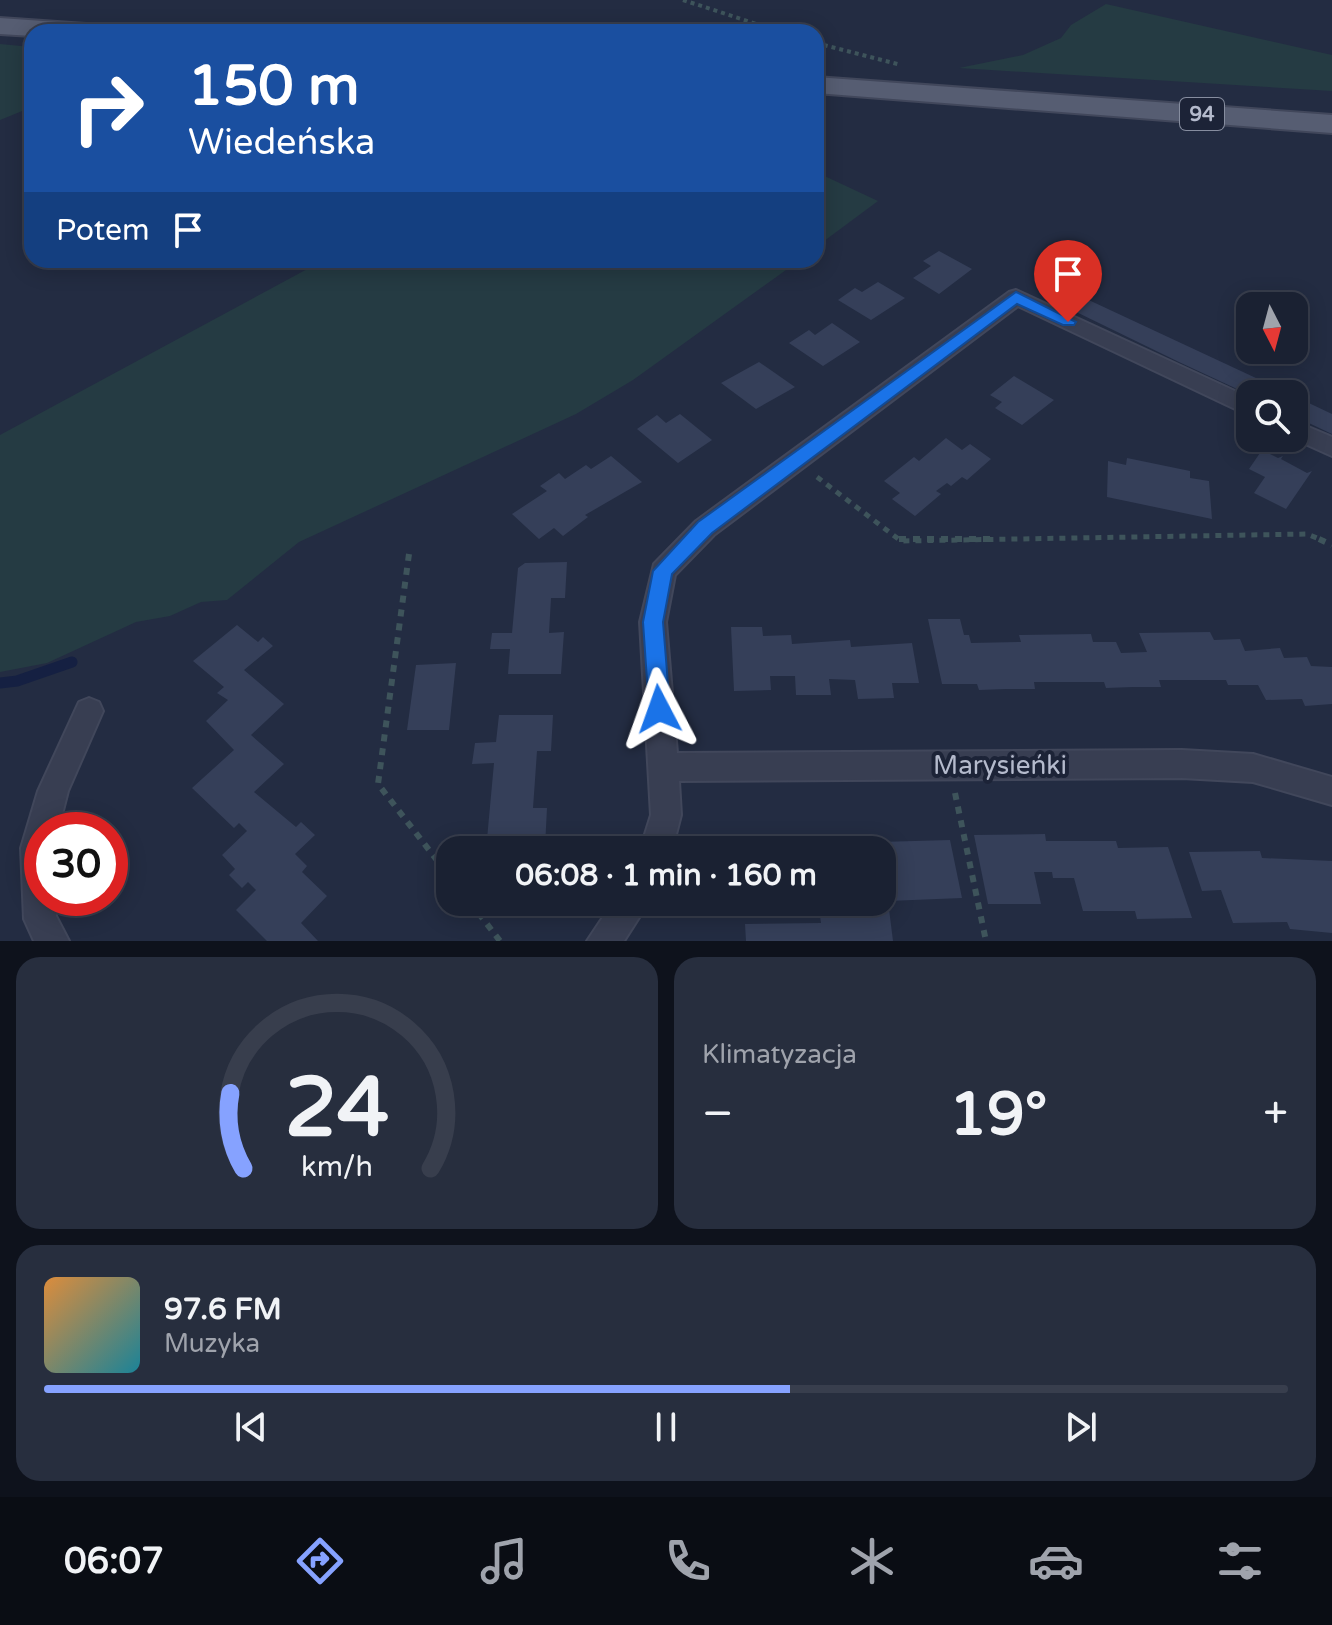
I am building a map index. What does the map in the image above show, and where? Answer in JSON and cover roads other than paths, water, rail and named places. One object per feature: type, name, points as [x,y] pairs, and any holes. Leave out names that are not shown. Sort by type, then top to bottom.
[{"type":"main road","points":[[0,26],[24,28]]},
{"type":"main road","name":"94","points":[[824,86],[1324,122]]},
{"type":"street","points":[[660,836],[666,815],[653,622],[663,571],[705,528],[1016,297],[1236,401]]},
{"type":"street","points":[[1308,436],[1332,447]]},
{"type":"street","points":[[47,812],[53,791],[89,711]]},
{"type":"street","name":"Marysieńki","points":[[664,767],[1182,764],[1253,768],[1332,791]]},
{"type":"street","points":[[40,916],[52,941]]},
{"type":"street","points":[[604,941],[623,916]]},
{"type":"waterway","points":[[0,683],[17,681],[72,662]]}]
